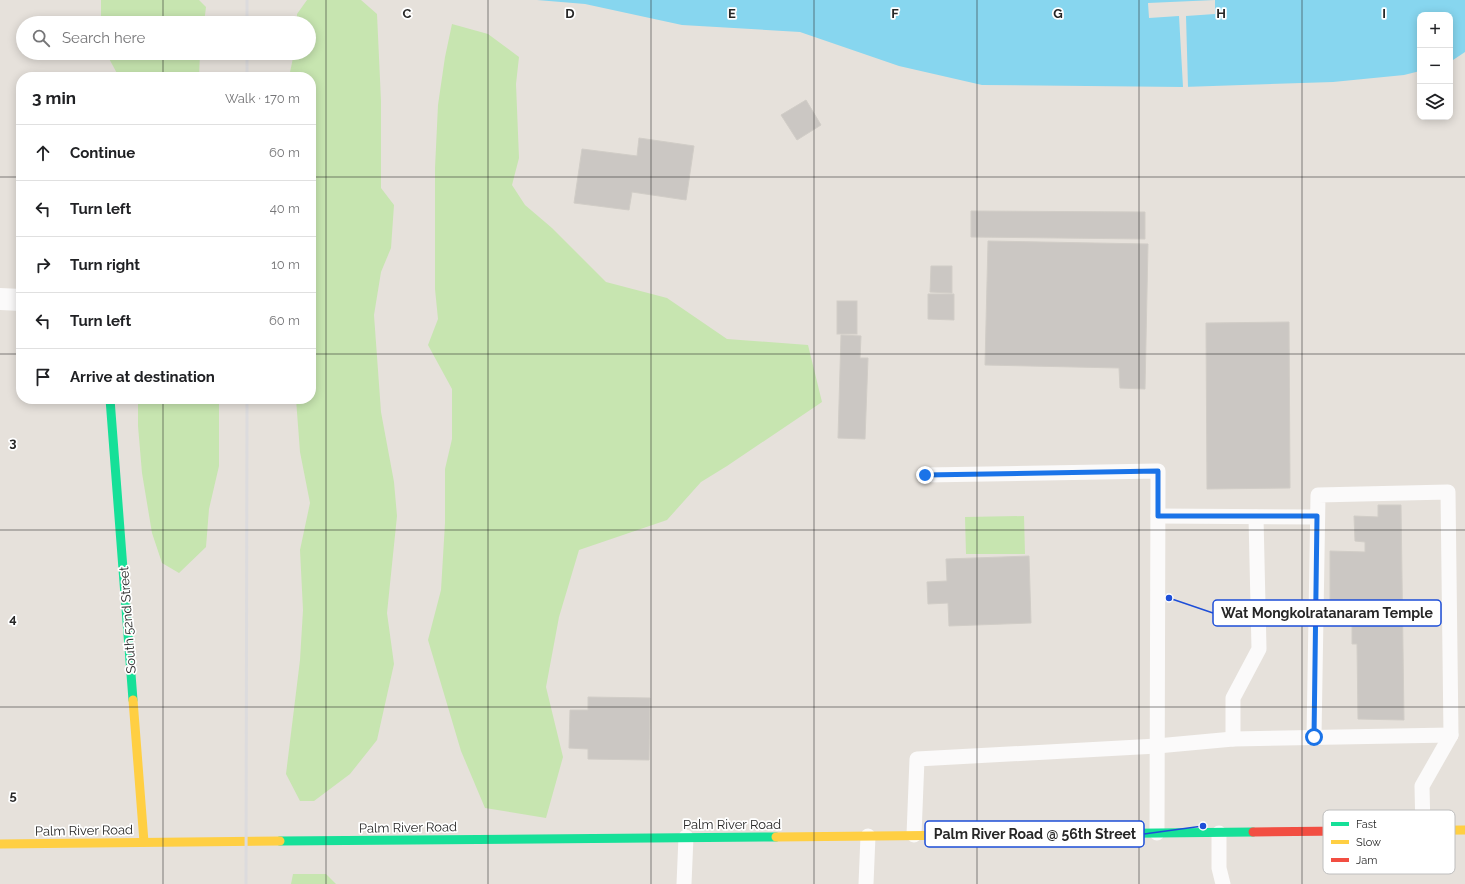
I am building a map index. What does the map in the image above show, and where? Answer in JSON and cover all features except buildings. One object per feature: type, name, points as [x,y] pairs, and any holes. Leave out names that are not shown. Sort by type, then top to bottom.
[{"type":"street","points":[[0,299],[16,300]]},
{"type":"street","name":"South 52nd Street","points":[[110,404],[144,842]]},
{"type":"street","name":"Palm River Road","points":[[1455,830],[1465,830]]},
{"type":"street","name":"Palm River Road","points":[[0,844],[1323,832]]},
{"type":"lane","points":[[925,475],[1158,471],[1157,833]]},
{"type":"lane","points":[[1314,737],[1318,495],[1448,492],[1451,735],[1422,786],[1423,810]]},
{"type":"lane","points":[[1158,516],[1317,516]]},
{"type":"lane","points":[[1233,740],[1233,698],[1259,648],[1256,516]]},
{"type":"lane","points":[[914,835],[917,759],[1157,746],[1233,740],[1451,735]]},
{"type":"lane","points":[[1219,833],[1219,868],[1223,884]]},
{"type":"lane","points":[[866,884],[868,836]]},
{"type":"lane","points":[[684,884],[686,837]]},
{"type":"green space","points":[[101,0],[199,0],[206,7],[205,16],[101,16]]},
{"type":"green space","points":[[307,0],[361,0],[377,14],[381,101],[381,188],[394,205],[391,248],[381,272],[374,315],[381,412],[394,482],[397,516],[387,613],[394,664],[377,740],[350,774],[314,801],[300,801],[286,774],[300,660],[303,610],[300,550],[310,503],[300,452],[296,404],[316,404],[316,72],[290,72],[293,60],[316,60],[316,16],[297,16]]},
{"type":"green space","points":[[452,24],[488,34],[519,57],[516,84],[519,158],[512,185],[525,205],[552,228],[606,282],[667,298],[727,339],[808,345],[822,402],[701,482],[667,520],[579,550],[559,617],[546,687],[563,757],[546,818],[485,808],[461,751],[428,640],[441,590],[445,523],[445,469],[452,439],[452,389],[428,345],[438,319],[435,289],[435,168],[438,105],[445,57]]},
{"type":"green space","points":[[110,60],[200,60],[199,72],[116,72]]},
{"type":"green space","points":[[138,404],[219,404],[219,466],[209,509],[206,547],[179,573],[162,563],[152,533],[142,473],[138,426]]},
{"type":"green space","points":[[1024,516],[1025,554],[966,554],[965,517]]},
{"type":"green space","points":[[293,874],[326,874],[336,884],[291,884]]},
{"type":"water","points":[[537,0],[1465,0],[1465,52],[1453,60],[1453,12],[1417,12],[1417,72],[1404,75],[1333,82],[1183,87],[982,85],[899,66],[800,32],[682,25],[585,4]]},
{"type":"pier","points":[[1215,0],[1215,14],[1186,16],[1188,87],[1183,87],[1179,16],[1149,18],[1148,3]]},
{"type":"railway","points":[[247,0],[247,16]]},
{"type":"railway","points":[[247,60],[247,72]]},
{"type":"railway","points":[[246,884],[247,404]]},
{"type":"traffic: fast","points":[[110,404],[133,700]]},
{"type":"traffic: fast","points":[[974,835],[1253,832]]},
{"type":"traffic: fast","points":[[280,841],[776,837]]},
{"type":"traffic: slow","points":[[133,700],[144,842]]},
{"type":"traffic: slow","points":[[1455,830],[1465,830]]},
{"type":"traffic: slow","points":[[776,837],[974,835]]},
{"type":"traffic: slow","points":[[0,844],[280,841]]},
{"type":"traffic: jam","points":[[1253,832],[1323,831]]},
{"type":"place","name":"Wat Mongkolratanaram Temple","points":[[1169,598]]},
{"type":"place","name":"Palm River Road @ 56th Street","points":[[1203,826]]},
{"type":"route","points":[[925,475],[1158,471],[1158,516],[1317,516],[1314,737]]}]
